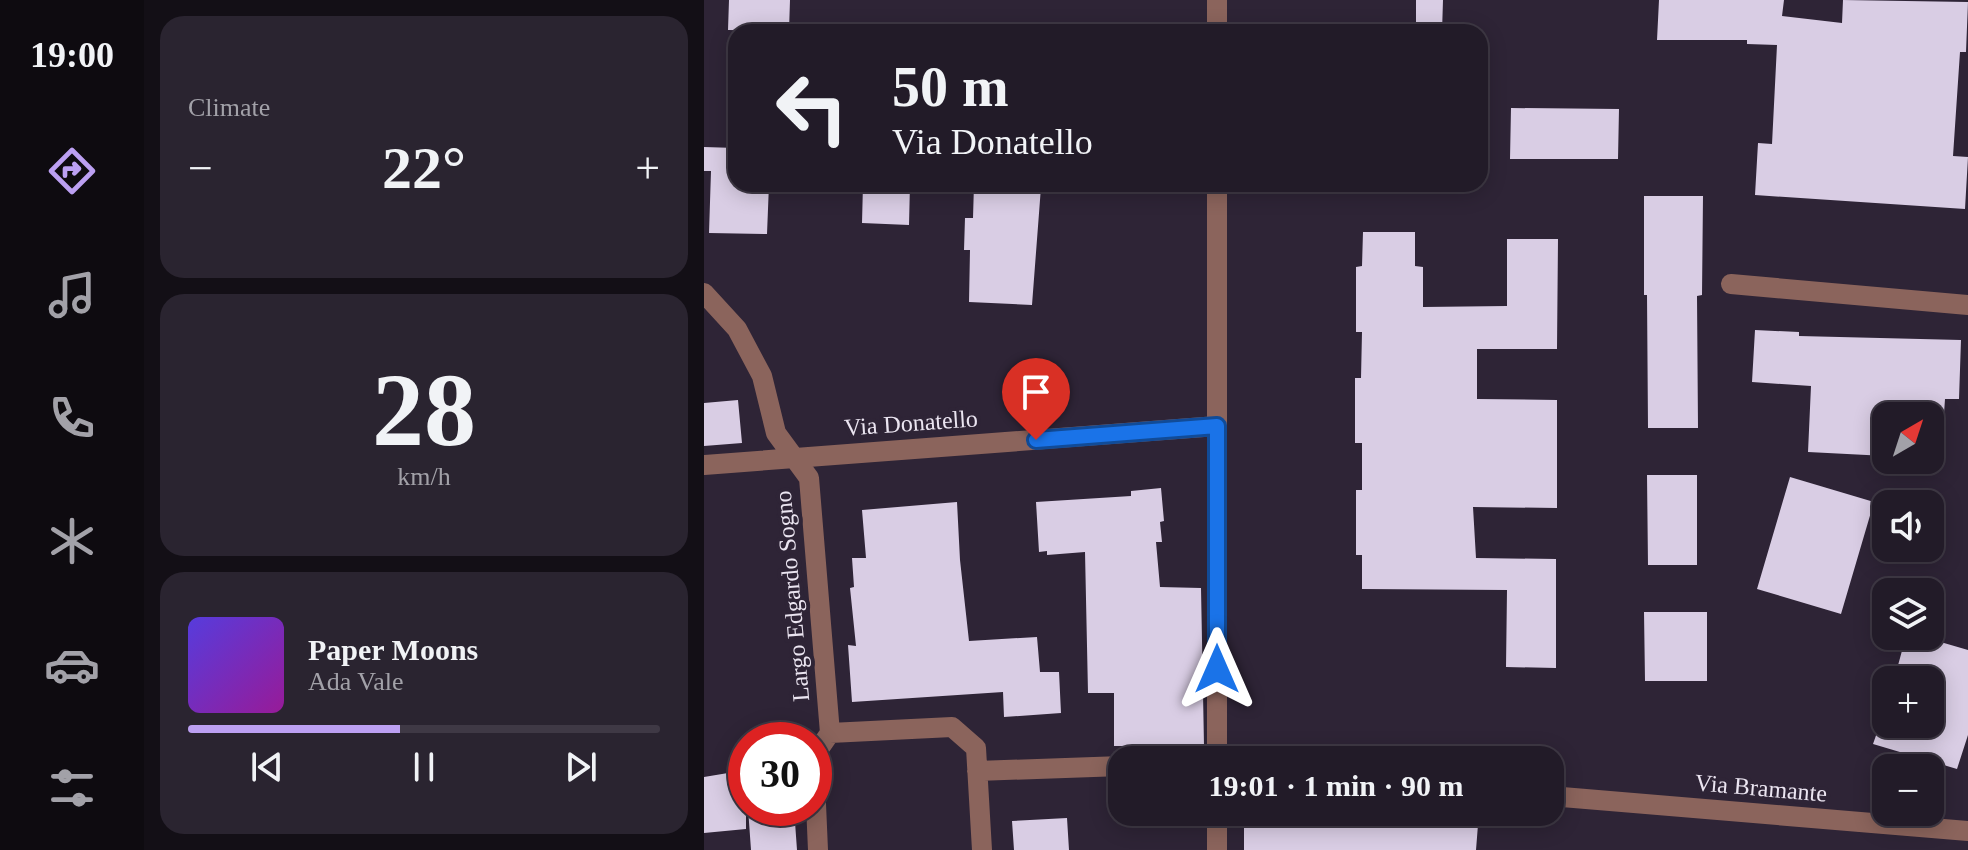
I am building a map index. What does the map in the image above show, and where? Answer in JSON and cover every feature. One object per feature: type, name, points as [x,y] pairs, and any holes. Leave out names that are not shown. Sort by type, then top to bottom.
[{"type":"street","points":[[1217,0],[1217,24]]},
{"type":"street","points":[[1217,192],[1217,746]]},
{"type":"street","points":[[1731,284],[1968,305]]},
{"type":"street","name":"Largo Edgardo Sogno","points":[[704,293],[737,329],[762,376],[776,433],[809,478],[829,722]]},
{"type":"street","name":"Via Donatello","points":[[704,465],[1217,426]]},
{"type":"street","points":[[832,733],[952,727],[976,748],[982,850]]},
{"type":"street","points":[[977,771],[1108,766]]},
{"type":"street","name":"Via Bramante","points":[[1564,797],[1968,831]]},
{"type":"street","points":[[817,826],[818,850]]},
{"type":"street","points":[[1217,826],[1217,850]]},
{"type":"building","points":[[729,0],[790,0],[789,24],[728,24]]},
{"type":"building","points":[[1416,0],[1443,0],[1442,24],[1416,24]]},
{"type":"building","points":[[1659,0],[1784,0],[1782,16],[1842,23],[1843,0],[1968,2],[1966,52],[1960,52],[1953,156],[1968,157],[1965,209],[1755,195],[1758,143],[1772,144],[1777,45],[1747,44],[1747,40],[1657,40]]},
{"type":"building","points":[[1511,108],[1619,109],[1618,159],[1510,159]]},
{"type":"building","points":[[704,147],[728,148],[728,192],[769,192],[767,234],[709,233],[711,171],[704,171]]},
{"type":"building","points":[[863,192],[910,192],[909,225],[862,223]]},
{"type":"building","points":[[974,192],[1041,192],[1032,305],[969,302],[970,250],[964,250],[965,218],[973,218]]},
{"type":"building","points":[[1644,196],[1703,196],[1702,295],[1697,296],[1698,428],[1648,428]]},
{"type":"building","points":[[1363,232],[1415,232],[1415,266],[1423,267],[1423,307],[1507,306],[1507,239],[1558,239],[1557,349],[1477,349],[1477,399],[1557,400],[1557,508],[1473,507],[1476,558],[1556,559],[1556,668],[1506,667],[1507,590],[1362,589],[1362,555],[1356,555],[1356,490],[1362,490],[1362,443],[1355,443],[1355,378],[1361,378],[1362,332],[1356,332],[1356,267],[1362,266]]},
{"type":"building","points":[[1755,330],[1799,332],[1799,336],[1961,340],[1959,399],[1945,399],[1944,414],[1944,402],[1872,402],[1872,455],[1808,452],[1811,386],[1752,382]]},
{"type":"building","points":[[738,400],[742,443],[704,446],[704,403]]},
{"type":"building","points":[[1647,475],[1697,475],[1697,565],[1648,565]]},
{"type":"building","points":[[1790,477],[1872,501],[1841,614],[1757,589]]},
{"type":"building","points":[[1161,488],[1164,521],[1160,522],[1162,542],[1156,542],[1160,587],[1201,588],[1204,746],[1114,746],[1114,693],[1088,693],[1085,552],[1047,555],[1047,551],[1039,552],[1036,502],[1131,496],[1131,491]]},
{"type":"building","points":[[957,502],[969,641],[1037,637],[1040,672],[1059,672],[1061,713],[1004,717],[1003,692],[852,702],[848,645],[856,646],[850,588],[854,587],[852,558],[866,558],[862,510]]},
{"type":"building","points":[[1644,612],[1707,612],[1707,681],[1645,681]]},
{"type":"building","points":[[1944,643],[1968,650],[1968,735],[1957,769],[1944,765],[1944,754],[1907,754],[1873,744],[1875,738],[1944,738],[1944,666],[1898,666],[1902,650],[1944,650]]},
{"type":"building","points":[[728,773],[728,826],[746,826],[746,829],[704,833],[704,777]]},
{"type":"building","points":[[1067,818],[1069,850],[1014,850],[1012,821]]},
{"type":"building","points":[[749,826],[795,826],[797,850],[751,850]]},
{"type":"building","points":[[1244,826],[1478,826],[1476,850],[1244,850]]},
{"type":"route","points":[[1036,440],[1217,426],[1217,669]]}]
